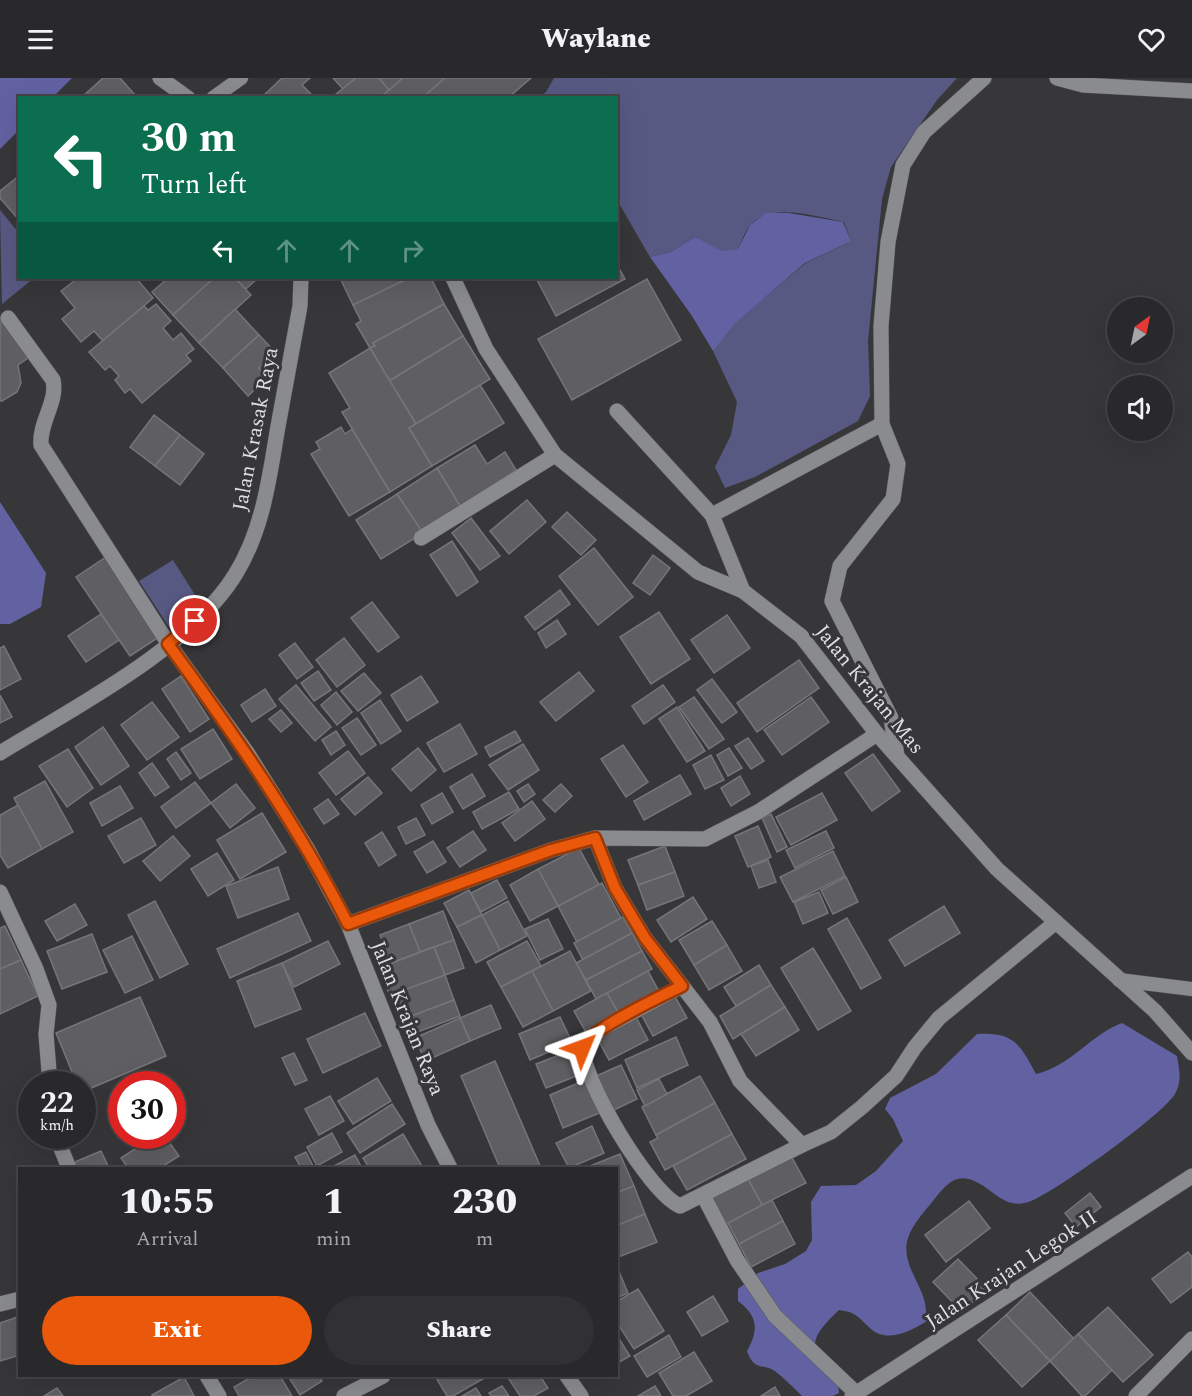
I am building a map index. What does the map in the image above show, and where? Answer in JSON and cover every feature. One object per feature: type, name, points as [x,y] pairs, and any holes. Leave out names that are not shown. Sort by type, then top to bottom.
[{"type":"street","points":[[160,78],[185,96]]},
{"type":"street","points":[[897,756],[891,718],[832,601],[840,566],[893,499],[898,464],[882,424],[881,326],[888,242],[903,165],[924,132],[984,78]]},
{"type":"street","points":[[1057,78],[1083,85],[1192,91]]},
{"type":"street","name":"Jalan Krasak Raya","points":[[0,753],[126,675],[168,644],[208,610],[235,575],[263,513],[300,306],[301,279]]},
{"type":"street","name":"Jalan Krajan Mas","points":[[453,279],[486,349],[555,455],[698,572],[743,591],[801,636],[877,734],[997,868],[1155,1011],[1192,1053]]},
{"type":"street","name":"Jalan Krajan Raya","points":[[8,318],[53,380],[55,390],[40,434],[41,445],[168,644],[248,754],[308,850],[348,924],[428,1125],[449,1167]]},
{"type":"street","points":[[617,411],[712,515],[743,591]]},
{"type":"street","points":[[712,515],[882,424]]},
{"type":"street","points":[[421,538],[555,455]]},
{"type":"street","points":[[348,924],[551,850],[595,838],[705,839],[758,812],[877,734]]},
{"type":"street","points":[[595,838],[615,888],[645,938],[710,1022],[740,1081],[802,1144]]},
{"type":"street","points":[[0,892],[36,969],[49,1005],[46,1034],[49,1071]]},
{"type":"street","points":[[682,986],[603,1028],[584,1040],[582,1048],[615,1129],[653,1182],[672,1202],[680,1206],[802,1144],[831,1132],[896,1076],[921,1039],[939,1018],[1056,922]]},
{"type":"street","points":[[61,1149],[69,1167]]},
{"type":"street","name":"Jalan Krajan Legok II","points":[[854,1395],[1192,1176]]},
{"type":"street","points":[[703,1195],[737,1260],[775,1316],[854,1395]]},
{"type":"street","points":[[0,1304],[18,1300]]},
{"type":"street","points":[[1136,1396],[1192,1339]]},
{"type":"street","points":[[208,1377],[219,1396]]},
{"type":"street","points":[[344,1396],[381,1377]]},
{"type":"street","points":[[568,1377],[580,1396]]},
{"type":"lane","points":[[216,96],[241,78]]},
{"type":"lane","points":[[1119,980],[1192,989]]},
{"type":"shaded area","points":[[0,78],[72,78],[54,96],[18,96],[18,131],[0,149]]},
{"type":"shaded area","points":[[554,78],[957,78],[937,100],[891,167],[882,199],[868,341],[870,396],[858,421],[755,477],[725,488],[715,467],[731,435],[737,402],[713,351],[730,326],[806,263],[851,241],[844,222],[795,213],[771,214],[760,217],[751,224],[738,249],[721,252],[695,237],[671,252],[650,257],[618,202],[618,96],[541,96]]},
{"type":"shaded area","points":[[0,210],[18,232],[18,279],[33,279],[2,304]]},
{"type":"shaded area","points":[[766,213],[789,213],[843,222],[851,241],[805,263],[735,323],[713,351],[692,316],[650,257],[671,252],[695,237],[721,251],[738,249],[750,225]]},
{"type":"shaded area","points":[[0,502],[46,573],[41,607],[10,624],[0,624]]},
{"type":"shaded area","points":[[173,560],[202,606],[169,627],[139,581]]},
{"type":"shaded area","points":[[1122,1023],[1177,1056],[1179,1078],[1176,1092],[1153,1116],[1084,1168],[1031,1201],[1021,1204],[1005,1201],[977,1182],[964,1178],[946,1185],[916,1222],[906,1246],[908,1262],[924,1299],[927,1321],[906,1332],[883,1335],[876,1333],[853,1314],[839,1310],[816,1338],[815,1346],[837,1379],[839,1393],[833,1396],[802,1396],[776,1372],[753,1362],[747,1351],[755,1330],[753,1318],[738,1301],[738,1289],[758,1273],[785,1264],[806,1251],[812,1240],[811,1202],[821,1186],[856,1185],[876,1171],[903,1141],[893,1119],[885,1109],[890,1098],[936,1074],[977,1034],[1000,1035],[1014,1042],[1036,1074],[1060,1064],[1100,1035]]},
{"type":"building","points":[[103,78],[120,78],[136,96],[83,96]]},
{"type":"building","points":[[282,78],[310,78],[302,85],[311,94],[309,96],[263,96]]},
{"type":"building","points":[[333,78],[356,78],[343,89]]},
{"type":"building","points":[[356,78],[379,78],[389,90],[382,96],[335,95]]},
{"type":"building","points":[[379,78],[403,78],[389,90]]},
{"type":"building","points":[[403,78],[445,78],[424,96],[382,96]]},
{"type":"building","points":[[445,78],[531,78],[510,96],[424,96]]},
{"type":"building","points":[[18,177],[18,219],[0,198],[0,191]]},
{"type":"building","points":[[618,267],[625,279],[556,316],[537,279],[618,279]]},
{"type":"building","points":[[77,279],[137,279],[153,298],[103,341],[94,331],[81,342],[62,319],[75,308],[61,291]]},
{"type":"building","points":[[167,279],[213,279],[173,315],[152,292]]},
{"type":"building","points":[[213,279],[236,279],[251,295],[199,343],[173,315]]},
{"type":"building","points":[[236,279],[257,279],[246,289]]},
{"type":"building","points":[[340,279],[407,279],[353,305]]},
{"type":"building","points":[[407,279],[432,279],[444,304],[373,343],[375,346],[370,348],[356,324],[361,321],[353,305]]},
{"type":"building","points":[[647,279],[681,340],[572,400],[538,339]]},
{"type":"building","points":[[156,304],[171,321],[163,328],[173,340],[181,333],[194,349],[186,355],[191,361],[142,403],[130,389],[125,393],[115,380],[119,376],[110,366],[105,370],[89,352],[144,306],[148,310]]},
{"type":"building","points":[[444,304],[463,336],[389,381],[370,348],[375,346],[373,343]]},
{"type":"building","points":[[235,309],[259,335],[223,368],[199,343]]},
{"type":"building","points":[[0,317],[28,358],[18,365],[21,383],[17,392],[2,401],[0,401]]},
{"type":"building","points":[[259,335],[276,353],[259,368],[268,377],[248,396],[223,368]]},
{"type":"building","points":[[463,336],[490,379],[416,424],[389,381]]},
{"type":"building","points":[[370,348],[416,424],[409,428],[432,466],[390,492],[342,412],[350,408],[329,373]]},
{"type":"building","points":[[480,385],[504,423],[432,466],[409,428]]},
{"type":"building","points":[[154,415],[180,435],[155,466],[130,447]]},
{"type":"building","points":[[341,427],[345,434],[352,429],[390,492],[349,516],[311,454],[320,449],[316,442]]},
{"type":"building","points":[[180,435],[204,454],[180,485],[155,466]]},
{"type":"building","points":[[475,445],[487,464],[505,452],[516,470],[460,506],[437,468]]},
{"type":"building","points":[[437,468],[460,506],[421,530],[397,494]]},
{"type":"building","points":[[397,494],[423,533],[381,559],[356,520]]},
{"type":"building","points":[[527,500],[546,522],[509,554],[490,531]]},
{"type":"building","points":[[567,512],[596,540],[581,555],[552,527]]},
{"type":"building","points":[[471,518],[500,556],[480,570],[452,533]]},
{"type":"building","points":[[452,541],[478,582],[457,596],[430,555]]},
{"type":"building","points":[[594,548],[633,597],[598,625],[559,576]]},
{"type":"building","points":[[653,555],[670,568],[650,595],[633,583]]},
{"type":"building","points":[[106,557],[159,637],[130,656],[76,577]]},
{"type":"building","points":[[560,590],[570,604],[535,630],[525,617]]},
{"type":"building","points":[[372,602],[399,637],[378,652],[351,618]]},
{"type":"building","points":[[659,612],[690,659],[651,684],[620,637]]},
{"type":"building","points":[[101,614],[119,640],[86,662],[68,636]]},
{"type":"building","points":[[727,615],[750,648],[714,673],[691,640]]},
{"type":"building","points":[[557,620],[566,634],[546,648],[538,633]]},
{"type":"building","points":[[344,638],[365,665],[337,687],[316,660]]},
{"type":"building","points":[[295,643],[313,667],[297,679],[279,655]]},
{"type":"building","points":[[4,646],[21,679],[0,690],[0,648]]},
{"type":"building","points":[[799,660],[819,688],[757,732],[737,703]]},
{"type":"building","points":[[318,671],[331,690],[314,701],[301,683]]},
{"type":"building","points":[[579,672],[594,691],[556,721],[540,702]]},
{"type":"building","points":[[364,673],[381,693],[358,711],[341,691]]},
{"type":"building","points":[[181,676],[209,719],[190,732],[162,689]]},
{"type":"building","points":[[421,676],[438,702],[407,721],[391,695]]},
{"type":"building","points":[[712,679],[737,712],[722,723],[697,690]]},
{"type":"building","points":[[296,685],[331,727],[315,741],[279,699]]},
{"type":"building","points":[[663,685],[675,702],[644,724],[632,706]]},
{"type":"building","points":[[265,689],[276,706],[252,722],[241,705]]},
{"type":"building","points":[[336,692],[352,712],[337,725],[321,705]]},
{"type":"building","points":[[0,695],[12,717],[0,723]]},
{"type":"building","points":[[694,697],[724,739],[709,749],[679,707]]},
{"type":"building","points":[[811,697],[829,722],[782,755],[764,730]]},
{"type":"building","points":[[380,700],[401,731],[381,744],[361,713]]},
{"type":"building","points":[[152,702],[179,737],[147,760],[121,725]]},
{"type":"building","points":[[677,707],[705,751],[687,762],[659,719]]},
{"type":"building","points":[[281,710],[292,723],[281,732],[269,719]]},
{"type":"building","points":[[357,718],[376,745],[361,755],[342,728]]},
{"type":"building","points":[[460,724],[477,754],[444,772],[427,743]]},
{"type":"building","points":[[103,727],[129,766],[101,785],[75,747]]},
{"type":"building","points":[[213,729],[232,759],[200,779],[181,749]]},
{"type":"building","points":[[336,731],[345,745],[331,755],[322,740]]},
{"type":"building","points":[[515,731],[521,741],[490,757],[485,747]]},
{"type":"building","points":[[748,738],[764,761],[751,769],[735,746]]},
{"type":"building","points":[[523,744],[539,770],[508,790],[489,765]]},
{"type":"building","points":[[623,745],[648,782],[626,797],[601,759]]},
{"type":"building","points":[[418,748],[436,770],[411,791],[392,769]]},
{"type":"building","points":[[729,748],[742,768],[728,776],[717,755]]},
{"type":"building","points":[[68,749],[93,788],[67,807],[39,766]]},
{"type":"building","points":[[348,751],[365,773],[336,795],[319,773]]},
{"type":"building","points":[[176,752],[191,773],[181,780],[167,759]]},
{"type":"building","points":[[873,754],[900,791],[872,811],[845,773]]},
{"type":"building","points":[[711,755],[724,780],[705,789],[693,765]]},
{"type":"building","points":[[152,763],[169,787],[155,796],[139,773]]},
{"type":"building","points":[[472,774],[485,796],[463,809],[450,787]]},
{"type":"building","points":[[680,775],[691,794],[644,820],[634,801]]},
{"type":"building","points":[[740,776],[750,794],[731,806],[721,788]]},
{"type":"building","points":[[368,777],[382,793],[355,815],[341,799]]},
{"type":"building","points":[[45,781],[73,832],[42,849],[14,798]]},
{"type":"building","points":[[195,782],[211,803],[176,828],[161,807]]},
{"type":"building","points":[[236,784],[255,808],[230,828],[211,803]]},
{"type":"building","points":[[528,784],[535,794],[524,802],[517,791]]},
{"type":"building","points":[[561,784],[572,796],[555,812],[543,800]]},
{"type":"building","points":[[120,786],[133,808],[102,826],[90,803]]},
{"type":"building","points":[[509,792],[519,809],[482,829],[473,812]]},
{"type":"building","points":[[442,793],[453,812],[432,824],[421,805]]},
{"type":"building","points":[[822,793],[837,820],[791,845],[776,817]]},
{"type":"building","points":[[328,799],[339,814],[324,824],[314,809]]},
{"type":"building","points":[[532,801],[545,819],[515,841],[502,823]]},
{"type":"building","points":[[18,805],[42,849],[8,868],[0,855],[0,815]]},
{"type":"building","points":[[262,813],[286,852],[240,879],[217,840]]},
{"type":"building","points":[[771,814],[787,847],[777,852],[762,818]]},
{"type":"building","points":[[141,818],[156,845],[124,863],[108,836]]},
{"type":"building","points":[[416,818],[425,835],[406,844],[398,827]]},
{"type":"building","points":[[758,826],[771,857],[748,867],[735,836]]},
{"type":"building","points":[[473,831],[486,850],[460,867],[447,848]]},
{"type":"building","points":[[826,831],[834,848],[795,868],[786,850]]},
{"type":"building","points":[[382,832],[396,855],[379,866],[365,843]]},
{"type":"building","points":[[173,836],[190,856],[160,881],[143,861]]},
{"type":"building","points":[[433,841],[446,862],[427,873],[414,852]]},
{"type":"building","points":[[665,846],[675,872],[638,885],[628,860]]},
{"type":"building","points":[[579,848],[599,885],[558,906],[538,869]]},
{"type":"building","points":[[833,851],[845,876],[793,902],[780,877]]},
{"type":"building","points":[[217,853],[234,880],[208,896],[191,869]]},
{"type":"building","points":[[768,860],[776,882],[759,888],[751,866]]},
{"type":"building","points":[[278,867],[289,899],[238,918],[226,886]]},
{"type":"building","points":[[538,869],[558,906],[530,921],[510,885]]},
{"type":"building","points":[[675,872],[684,896],[647,910],[638,885]]},
{"type":"building","points":[[846,877],[858,902],[833,914],[821,890]]},
{"type":"building","points":[[497,880],[507,898],[481,912],[471,893]]},
{"type":"building","points":[[602,883],[621,918],[577,942],[558,906]]},
{"type":"building","points":[[469,890],[482,915],[457,927],[444,903]]},
{"type":"building","points":[[819,892],[828,913],[803,924],[794,902]]},
{"type":"building","points":[[693,897],[707,919],[671,942],[657,920]]},
{"type":"building","points":[[155,901],[188,964],[160,978],[128,915]]},
{"type":"building","points":[[508,901],[527,936],[500,950],[482,915]]},
{"type":"building","points":[[75,904],[87,925],[57,941],[45,921]]},
{"type":"building","points":[[944,906],[960,933],[905,966],[889,940]]},
{"type":"building","points":[[443,911],[454,940],[420,952],[409,924]]},
{"type":"building","points":[[298,913],[311,941],[230,978],[217,949]]},
{"type":"building","points":[[482,915],[500,950],[476,963],[457,927]]},
{"type":"building","points":[[623,917],[632,933],[583,960],[574,943]]},
{"type":"building","points":[[847,918],[881,978],[861,989],[828,929]]},
{"type":"building","points":[[548,919],[563,949],[540,960],[525,929]]},
{"type":"building","points":[[712,921],[727,945],[694,965],[679,940]]},
{"type":"building","points":[[409,924],[420,952],[391,963],[380,935]]},
{"type":"building","points":[[5,926],[21,960],[0,969],[0,928]]},
{"type":"building","points":[[632,933],[642,951],[586,980],[576,963]]},
{"type":"building","points":[[92,934],[107,972],[62,989],[47,951]]},
{"type":"building","points":[[132,936],[153,980],[125,993],[103,950]]},
{"type":"building","points":[[454,940],[464,968],[445,975],[434,947]]},
{"type":"building","points":[[328,941],[340,964],[294,987],[282,963]]},
{"type":"building","points":[[527,941],[541,966],[501,987],[487,962]]},
{"type":"building","points":[[727,945],[742,971],[709,990],[694,965]]},
{"type":"building","points":[[434,947],[445,975],[390,996],[379,968]]},
{"type":"building","points":[[813,948],[851,1011],[818,1030],[781,968]]},
{"type":"building","points":[[570,951],[591,991],[553,1011],[532,971]]},
{"type":"building","points":[[642,951],[652,969],[596,999],[586,980]]},
{"type":"building","points":[[21,960],[38,996],[0,1014],[0,969]]},
{"type":"building","points":[[282,963],[301,1009],[255,1027],[237,981]]},
{"type":"building","points":[[759,965],[771,985],[736,1006],[724,987]]},
{"type":"building","points":[[532,971],[553,1011],[523,1027],[501,987]]},
{"type":"building","points":[[648,971],[661,995],[620,1016],[607,993]]},
{"type":"building","points":[[445,975],[454,1000],[406,1018],[396,993]]},
{"type":"building","points":[[771,985],[785,1007],[733,1039],[720,1016]]},
{"type":"building","points":[[607,993],[620,1016],[587,1034],[574,1011]]},
{"type":"building","points":[[673,993],[687,1018],[653,1036],[640,1012]]},
{"type":"building","points":[[140,997],[166,1056],[131,1071],[108,1071],[108,1081],[96,1086],[96,1071],[72,1071],[56,1033]]},
{"type":"building","points":[[454,1000],[460,1016],[412,1034],[406,1018]]},
{"type":"building","points":[[491,1005],[501,1028],[470,1041],[460,1018]]},
{"type":"building","points":[[785,1007],[799,1030],[756,1056],[741,1034]]},
{"type":"building","points":[[365,1013],[381,1046],[323,1073],[307,1039]]},
{"type":"building","points":[[635,1015],[648,1040],[609,1060],[596,1036]]},
{"type":"building","points":[[560,1017],[572,1042],[530,1060],[519,1034]]},
{"type":"building","points":[[460,1018],[470,1041],[425,1061],[415,1038]]},
{"type":"building","points":[[676,1037],[688,1065],[637,1088],[625,1060]]},
{"type":"building","points":[[575,1049],[584,1073],[546,1088],[536,1064]]},
{"type":"building","points":[[294,1053],[307,1080],[295,1085],[282,1058]]},
{"type":"building","points":[[495,1061],[541,1167],[500,1167],[461,1076]]},
{"type":"building","points":[[621,1065],[637,1099],[610,1112],[594,1077]]},
{"type":"building","points":[[700,1076],[715,1103],[656,1135],[642,1107]]},
{"type":"building","points":[[377,1078],[391,1101],[353,1124],[338,1101]]},
{"type":"building","points":[[590,1078],[604,1111],[563,1128],[550,1095]]},
{"type":"building","points":[[659,1079],[667,1094],[645,1106],[637,1090]]},
{"type":"building","points":[[330,1096],[344,1121],[319,1135],[305,1109]]},
{"type":"building","points":[[715,1103],[732,1134],[665,1170],[650,1142],[658,1138],[656,1135]]},
{"type":"building","points":[[392,1104],[405,1124],[360,1153],[347,1133]]},
{"type":"building","points":[[592,1126],[604,1153],[568,1167],[556,1143]]},
{"type":"building","points":[[332,1133],[342,1152],[317,1166],[307,1147]]},
{"type":"building","points":[[403,1134],[422,1167],[368,1167],[363,1158]]},
{"type":"building","points":[[732,1134],[746,1159],[687,1190],[673,1166]]},
{"type":"building","points":[[135,1149],[174,1149],[179,1156],[162,1167],[127,1167],[121,1158]]},
{"type":"building","points":[[101,1151],[109,1167],[78,1167],[75,1162]]},
{"type":"building","points":[[306,1152],[314,1167],[300,1167],[295,1157]]},
{"type":"building","points":[[620,1154],[634,1186],[618,1192],[618,1167],[588,1167]]},
{"type":"building","points":[[790,1154],[806,1183],[762,1205],[747,1177]]},
{"type":"building","points":[[355,1155],[361,1167],[332,1167]]},
{"type":"building","points":[[747,1177],[762,1205],[725,1225],[709,1196]]},
{"type":"building","points":[[634,1186],[645,1214],[618,1225],[618,1192]]},
{"type":"building","points":[[1090,1193],[1101,1207],[1076,1227],[1065,1213]]},
{"type":"building","points":[[772,1200],[783,1221],[739,1244],[728,1223]]},
{"type":"building","points":[[969,1201],[990,1228],[946,1262],[925,1235]]},
{"type":"building","points":[[645,1214],[657,1242],[618,1257],[618,1225]]},
{"type":"building","points":[[783,1221],[795,1244],[751,1267],[739,1244]]},
{"type":"building","points":[[1188,1252],[1192,1257],[1192,1287],[1171,1303],[1152,1279]]},
{"type":"building","points":[[958,1259],[987,1289],[962,1312],[933,1282]]},
{"type":"building","points":[[618,1269],[628,1293],[618,1297]]},
{"type":"building","points":[[638,1289],[664,1331],[634,1349],[618,1324],[618,1301]]},
{"type":"building","points":[[1030,1292],[1074,1339],[1050,1361],[1006,1315]]},
{"type":"building","points":[[713,1296],[728,1321],[702,1336],[687,1312]]},
{"type":"building","points":[[1108,1307],[1153,1355],[1123,1382],[1078,1334]]},
{"type":"building","points":[[1006,1315],[1050,1361],[1022,1387],[978,1340]]},
{"type":"building","points":[[18,1317],[18,1356],[0,1361],[0,1323]]},
{"type":"building","points":[[1078,1334],[1112,1370],[1085,1396],[1082,1396],[1050,1361]]},
{"type":"building","points":[[669,1335],[681,1357],[647,1377],[634,1356]]},
{"type":"building","points":[[618,1337],[630,1356],[618,1363]]},
{"type":"building","points":[[694,1352],[712,1381],[686,1396],[673,1396],[659,1373]]},
{"type":"building","points":[[184,1377],[194,1396],[152,1396],[152,1395]]},
{"type":"building","points":[[251,1377],[281,1377],[292,1396],[239,1396],[234,1387]]},
{"type":"building","points":[[289,1377],[320,1377],[322,1381],[300,1395]]},
{"type":"building","points":[[436,1377],[486,1377],[453,1396],[447,1396]]},
{"type":"building","points":[[508,1377],[541,1377],[548,1388],[534,1396],[520,1396]]},
{"type":"building","points":[[502,1386],[509,1396],[491,1396],[489,1393]]},
{"type":"building","points":[[655,1386],[661,1396],[638,1396]]},
{"type":"building","points":[[775,1387],[780,1396],[761,1396]]},
{"type":"building","points":[[57,1388],[63,1396],[44,1396]]},
{"type":"building","points":[[476,1388],[481,1396],[462,1396]]},
{"type":"route","points":[[195,621],[168,644],[248,754],[308,850],[348,924],[551,850],[595,838],[615,888],[645,938],[682,986],[603,1028],[584,1040],[582,1048]]}]
